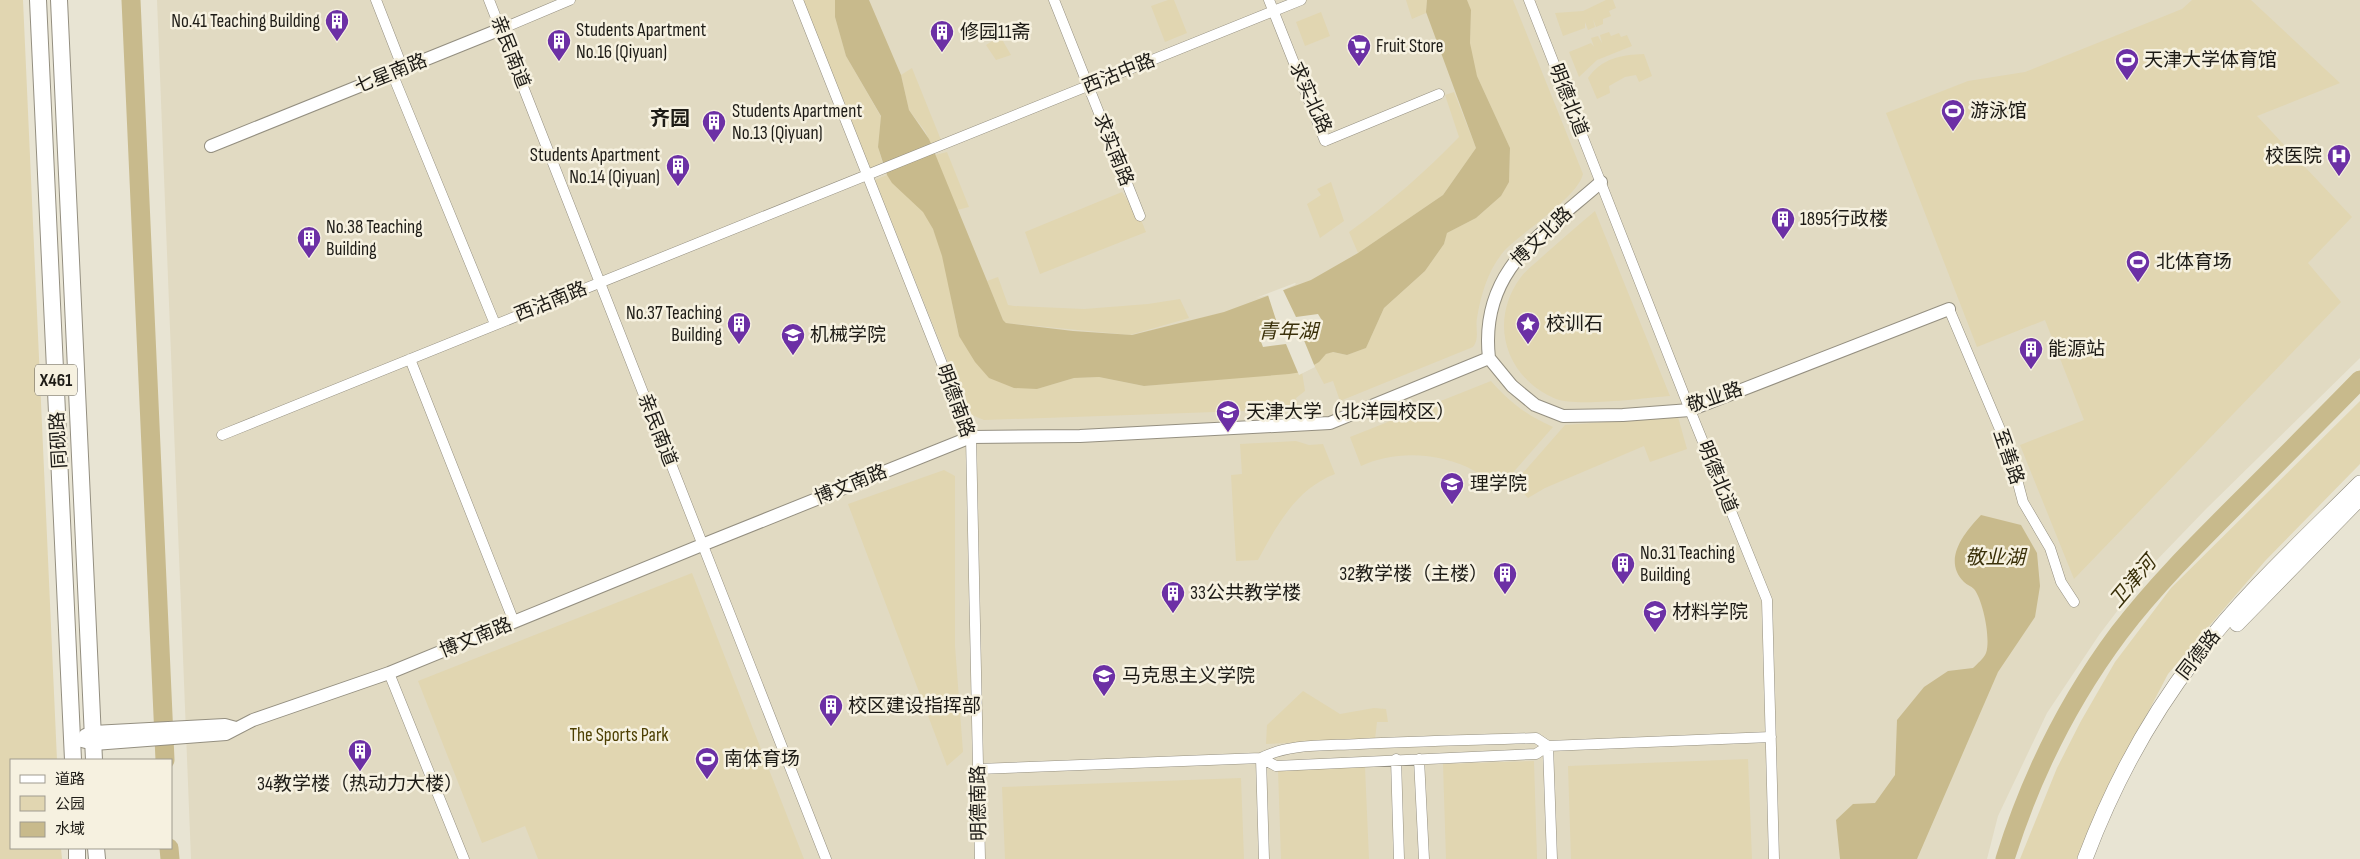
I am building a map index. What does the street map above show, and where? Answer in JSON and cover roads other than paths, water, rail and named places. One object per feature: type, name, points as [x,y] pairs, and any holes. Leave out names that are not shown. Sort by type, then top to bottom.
[{"type":"main road","name":"同砚路","points":[[38,0],[74,759]]},
{"type":"main road","name":"同砚路","points":[[59,0],[94,745]]},
{"type":"main road","name":"同德路","points":[[2085,859],[2121,776],[2156,714],[2196,656],[2256,588],[2360,483]]},
{"type":"main road","name":"同德路","points":[[2094,859],[2110,819],[2150,743],[2200,668],[2248,612],[2360,498]]},
{"type":"street","points":[[376,0],[398,71],[495,324]]},
{"type":"street","name":"亲民南道","points":[[489,0],[826,859]]},
{"type":"street","name":"七星南路","points":[[211,146],[570,0]]},
{"type":"street","name":"明德南路","points":[[798,0],[971,437],[980,859]]},
{"type":"street","name":"求实南路","points":[[1054,0],[1140,216]]},
{"type":"street","name":"求实北路","points":[[1269,0],[1325,141],[1439,94]]},
{"type":"street","name":"西沽中路","points":[[881,170],[1301,0]]},
{"type":"street","name":"明德北道","points":[[1529,0],[1690,410],[1768,600],[1774,859]]},
{"type":"street","name":"西沽南路","points":[[222,435],[881,170]]},
{"type":"street","name":"博文北路","points":[[1490,358],[1487,336],[1489,315],[1497,288],[1511,265],[1601,182]]},
{"type":"street","name":"敬业路","points":[[1490,358],[1512,386],[1535,405],[1563,416],[1623,415],[1690,410],[1949,309]]},
{"type":"street","name":"至善路","points":[[1949,309],[2010,453],[2023,502],[2050,548],[2061,582],[2074,602]]},
{"type":"street","name":"博文南路","points":[[73,739],[94,745],[124,736],[190,732],[226,734],[236,728],[389,674],[971,437],[1080,436],[1330,424],[1490,358]]},
{"type":"street","points":[[410,359],[514,622]]},
{"type":"street","points":[[389,674],[464,859]]},
{"type":"street","points":[[1261,758],[1276,766],[1536,754],[1548,746],[1771,737]]},
{"type":"street","points":[[978,769],[1261,758],[1276,750],[1410,741],[1536,738],[1548,746]]},
{"type":"street","points":[[1548,746],[1552,859]]},
{"type":"street","points":[[1261,758],[1264,859]]},
{"type":"street","points":[[1419,759],[1424,859]]},
{"type":"street","points":[[1396,760],[1399,859]]},
{"type":"water","name":"青年湖","points":[[835,0],[869,0],[901,75],[909,110],[929,139],[1003,320],[1006,323],[1073,331],[1132,335],[1224,312],[1311,280],[1358,253],[1443,195],[1476,148],[1426,12],[1427,0],[1467,0],[1471,10],[1470,43],[1477,76],[1510,148],[1509,182],[1501,196],[1476,218],[1447,233],[1444,244],[1425,271],[1384,308],[1366,348],[1347,355],[1333,352],[1326,354],[1319,362],[1302,372],[1289,374],[1144,386],[1099,377],[1074,378],[1037,389],[1014,388],[989,378],[975,362],[959,336],[942,256],[933,229],[923,212],[892,183],[887,175],[878,147],[881,116],[846,56],[835,17]]},
{"type":"water","name":"敬业湖","points":[[1981,515],[2021,525],[2037,553],[2040,586],[2035,617],[1998,672],[1917,859],[1840,859],[1836,820],[1853,804],[1875,803],[1895,775],[1897,720],[1924,687],[1948,671],[1973,668],[1986,653],[1988,639],[1983,610],[1974,589],[1964,582],[1958,574],[1955,565],[1955,556],[1962,538]]},
{"type":"waterway","points":[[131,0],[165,759]]},
{"type":"waterway","name":"卫津河","points":[[2005,859],[2026,799],[2053,741],[2084,685],[2119,633],[2146,599],[2191,551],[2360,380]]},
{"type":"waterway","points":[[169,849],[170,859]]},
{"type":"place","name":"No.41 Teaching Building","points":[[337,42]]},
{"type":"place","name":"修园11斋","points":[[942,53]]},
{"type":"place","name":"Students Apartment No.16 (Qiyuan)","points":[[559,62]]},
{"type":"place","name":"Fruit Store","points":[[1359,67]]},
{"type":"place","name":"天津大学体育馆","points":[[2127,81]]},
{"type":"place","name":"游泳馆","points":[[1953,132]]},
{"type":"place","name":"Students Apartment No.13 (Qiyuan)","points":[[714,143]]},
{"type":"place","name":"校医院","points":[[2339,177]]},
{"type":"place","name":"Students Apartment No.14 (Qiyuan)","points":[[678,187]]},
{"type":"place","name":"1895行政楼","points":[[1783,240]]},
{"type":"place","name":"No.38 Teaching Building","points":[[309,259]]},
{"type":"place","name":"北体育场","points":[[2138,283]]},
{"type":"place","name":"No.37 Teaching Building","points":[[739,345]]},
{"type":"place","name":"校训石","points":[[1528,345]]},
{"type":"place","name":"机械学院","points":[[793,356]]},
{"type":"place","name":"能源站","points":[[2031,370]]},
{"type":"place","name":"天津大学（北洋园校区）","points":[[1228,433]]},
{"type":"place","name":"理学院","points":[[1452,505]]},
{"type":"place","name":"No.31 Teaching Building","points":[[1623,585]]},
{"type":"place","name":"32教学楼（主楼）","points":[[1505,595]]},
{"type":"place","name":"33公共教学楼","points":[[1173,614]]},
{"type":"place","name":"材料学院","points":[[1655,633]]},
{"type":"place","name":"马克思主义学院","points":[[1104,697]]},
{"type":"place","name":"校区建设指挥部","points":[[831,727]]},
{"type":"place","name":"34教学楼（热动力大楼）","points":[[360,772]]},
{"type":"place","name":"南体育场","points":[[707,780]]},
{"type":"district","name":"齐园","points":[[670,119]]},
{"type":"park label","name":"The Sports Park","points":[[619,735]]}]
